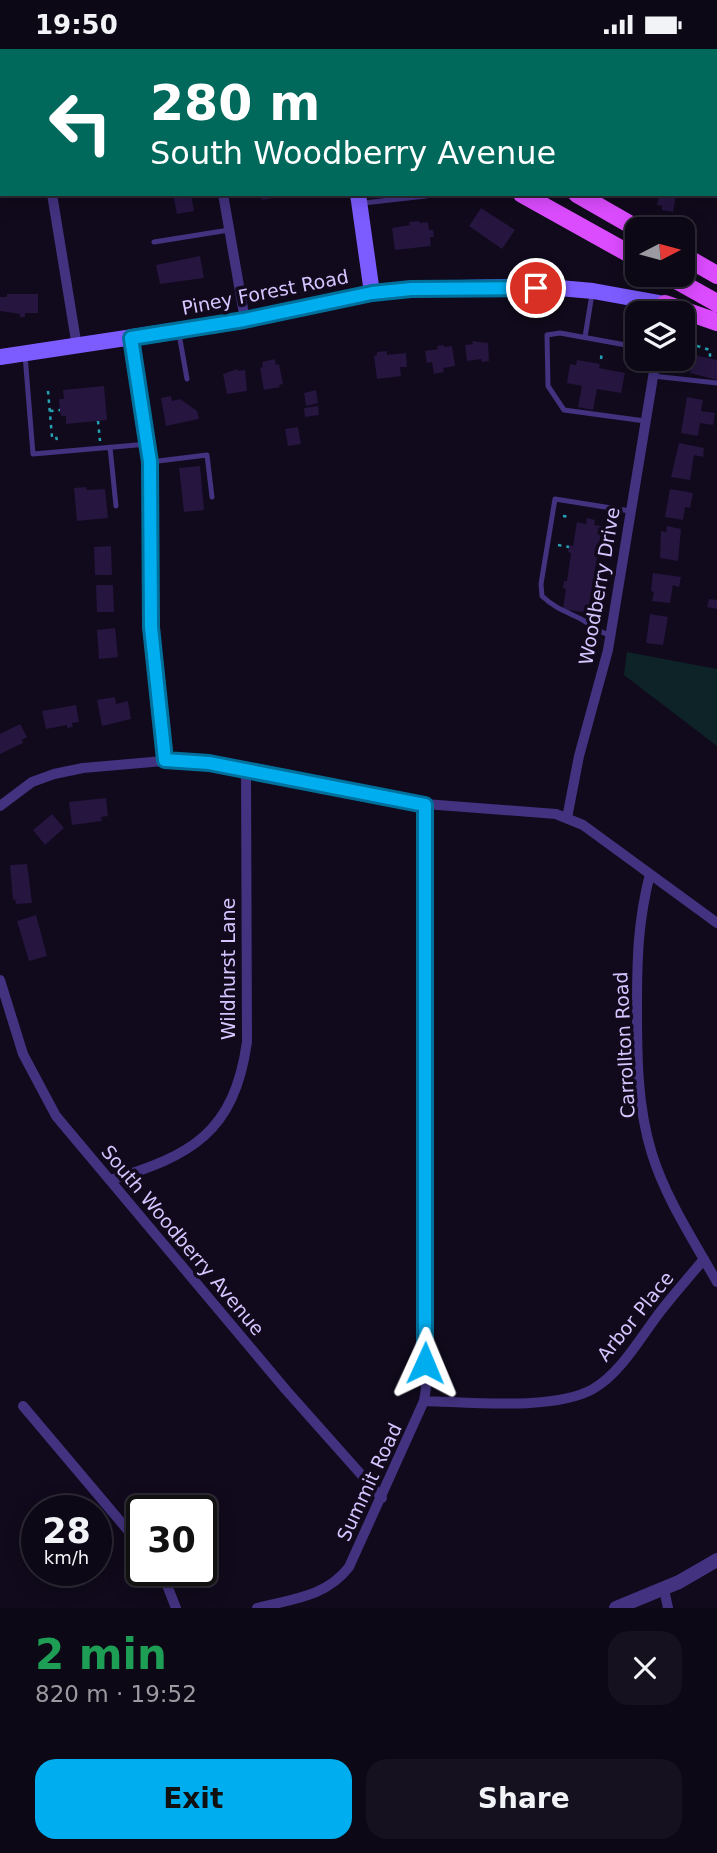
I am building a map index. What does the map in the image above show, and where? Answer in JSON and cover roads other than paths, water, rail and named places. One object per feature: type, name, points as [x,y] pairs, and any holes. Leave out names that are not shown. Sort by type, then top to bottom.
[{"type":"main road","points":[[526,196],[625,251]]},
{"type":"main road","points":[[583,196],[625,221]]},
{"type":"main road","points":[[358,199],[372,293]]},
{"type":"main road","points":[[695,262],[717,275]]},
{"type":"main road","name":"Piney Forest Road","points":[[0,357],[244,320],[372,293],[411,289],[512,287],[593,291],[632,301]]},
{"type":"main road","points":[[688,287],[717,303]]},
{"type":"main road","points":[[695,317],[717,322]]},
{"type":"street","points":[[52,196],[77,347]]},
{"type":"street","points":[[223,196],[244,320]]},
{"type":"street","points":[[131,338],[150,462],[151,627],[165,760]]},
{"type":"street","name":"Woodberry Drive","points":[[567,818],[579,756],[610,635],[654,371]]},
{"type":"street","points":[[0,806],[32,782],[54,774],[83,768],[165,760],[246,769],[425,805],[556,814],[583,825],[717,923]]},
{"type":"street","name":"Wildhurst Lane","points":[[110,1180],[168,1161],[187,1150],[215,1125],[227,1108],[238,1084],[247,1042],[246,769]]},
{"type":"street","name":"Summit Road","points":[[257,1608],[320,1592],[341,1578],[349,1567],[382,1497],[424,1401],[425,805]]},
{"type":"street","name":"Carrollton Road","points":[[650,874],[642,904],[638,937],[639,1094],[645,1125],[664,1185],[717,1282]]},
{"type":"street","name":"South Woodberry Avenue","points":[[0,980],[13,1026],[39,1088],[56,1117],[286,1390],[382,1497]]},
{"type":"street","name":"Arbor Place","points":[[424,1401],[539,1402],[579,1395],[593,1389],[625,1358],[704,1259]]},
{"type":"street","points":[[23,1406],[126,1528]]},
{"type":"street","points":[[616,1608],[664,1589],[717,1560]]},
{"type":"street","points":[[167,1586],[176,1608]]},
{"type":"street","points":[[664,1589],[668,1608]]},
{"type":"lane","points":[[358,199],[425,196]]},
{"type":"lane","points":[[154,242],[229,230]]},
{"type":"lane","points":[[585,337],[593,291]]},
{"type":"lane","points":[[178,330],[187,379]]},
{"type":"lane","points":[[625,345],[560,333],[547,335],[548,386],[565,410],[645,421]]},
{"type":"lane","points":[[25,354],[33,454],[148,444]]},
{"type":"lane","points":[[653,376],[717,383]]},
{"type":"lane","points":[[110,447],[116,506]]},
{"type":"lane","points":[[150,462],[207,455],[212,497]]},
{"type":"lane","points":[[610,635],[598,632],[583,620],[556,609],[542,596],[541,584],[555,499],[630,511]]}]
